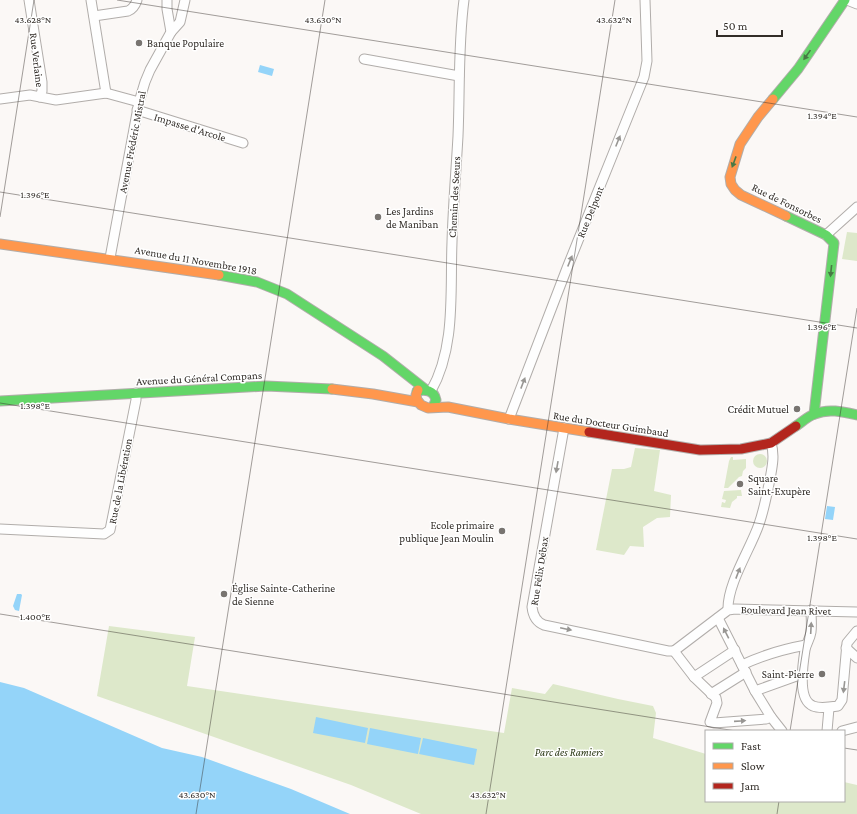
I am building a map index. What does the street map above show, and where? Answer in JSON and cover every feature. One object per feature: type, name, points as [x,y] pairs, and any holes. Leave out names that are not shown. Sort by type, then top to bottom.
[{"type":"street","name":"Rue Verlaine","points":[[29,0],[42,82],[40,97]]},
{"type":"street","points":[[0,99],[30,95],[56,100],[106,92],[91,0]]},
{"type":"street","points":[[94,16],[132,10],[136,5],[137,0]]},
{"type":"street","name":"Avenue Frédéric Mistral","points":[[110,258],[138,106],[150,70],[171,32],[180,22],[185,0]]},
{"type":"street","name":"Chemin des Sœurs","points":[[422,394],[435,383],[445,351],[450,320],[452,242],[458,137],[458,76],[461,18],[464,0]]},
{"type":"street","name":"Rue Delpont","points":[[509,419],[567,268],[644,77],[647,61],[645,0]]},
{"type":"street","points":[[846,0],[857,4]]},
{"type":"street","name":"Rue de Fonsorbes","points":[[814,414],[834,242],[826,235],[742,195],[735,190],[731,184],[730,177],[740,144],[748,131],[798,69],[846,0]]},
{"type":"street","points":[[171,32],[167,4],[183,10]]},
{"type":"street","points":[[364,59],[458,76]]},
{"type":"street","name":"Impasse d'Arcole","points":[[106,92],[138,106],[243,144]]},
{"type":"street","points":[[826,235],[857,207]]},
{"type":"street","name":"Avenue du 11 Novembre 1918","points":[[0,244],[110,258],[228,276],[257,282],[281,291],[310,308],[383,356],[410,378],[422,394]]},
{"type":"street","name":"Avenue du Général Compans","points":[[0,401],[266,386],[294,386],[343,390],[400,398],[422,394]]},
{"type":"street","name":"Rue de la Libération","points":[[0,528],[104,534],[110,530],[136,400],[136,393]]},
{"type":"street","points":[[422,394],[436,404],[433,407]]},
{"type":"street","name":"Rue du Docteur Guimbaud","points":[[422,394],[448,407]]},
{"type":"street","name":"Rue du Docteur Guimbaud","points":[[422,394],[426,408],[448,407],[509,419],[700,450],[755,448],[771,443],[814,414]]},
{"type":"street","points":[[814,414],[822,411],[831,411],[857,415]]},
{"type":"street","name":"Rue Félix Débax","points":[[564,428],[532,607],[535,619],[544,625],[674,651]]},
{"type":"street","points":[[728,610],[732,590],[757,530],[762,513],[773,458],[771,443]]},
{"type":"street","name":"Boulevard Jean Rivet","points":[[674,651],[728,610],[811,610],[857,612]]},
{"type":"street","points":[[811,610],[811,634],[806,645],[802,674],[802,689],[808,703],[813,706],[829,708],[838,706],[842,700],[847,643],[857,631]]},
{"type":"street","points":[[718,618],[755,691],[771,717],[781,730]]},
{"type":"street","points":[[711,694],[761,656],[806,645]]},
{"type":"street","points":[[846,648],[857,658]]},
{"type":"street","points":[[694,677],[735,650]]},
{"type":"street","points":[[674,651],[694,677],[716,698],[717,703],[710,722],[766,720],[771,717]]},
{"type":"street","points":[[755,691],[802,674]]},
{"type":"street","points":[[827,730],[829,708]]},
{"type":"street","points":[[845,730],[857,727]]},
{"type":"green space","points":[[847,232],[857,233],[857,261],[842,259]]},
{"type":"green space","points":[[635,448],[660,450],[654,491],[671,495],[670,517],[657,518],[643,527],[644,547],[630,546],[624,555],[596,550],[612,469],[624,469],[631,467]]},
{"type":"green space","points":[[760,454],[765,456],[767,461],[765,466],[760,468],[755,466],[753,461],[755,456]]},
{"type":"green space","points":[[731,457],[733,457],[733,460],[746,459],[746,468],[743,471],[742,476],[728,488],[724,488],[729,461]]},
{"type":"green space","points":[[741,490],[742,496],[737,496],[737,498],[732,502],[730,508],[721,507],[722,502],[725,503],[726,500],[722,499],[724,491]]},
{"type":"green space","name":"Parc des Ramiers","points":[[109,626],[195,637],[187,686],[504,733],[512,688],[545,694],[553,684],[653,706],[656,713],[653,738],[705,754],[705,802],[845,802],[845,782],[857,785],[857,814],[421,814],[351,785],[97,696]]},
{"type":"water","points":[[260,65],[274,69],[272,76],[258,72]]},
{"type":"water","points":[[827,506],[835,507],[833,520],[825,519]]},
{"type":"water","points":[[17,594],[22,595],[19,611],[15,610],[13,606]]},
{"type":"water","points":[[0,682],[24,688],[162,748],[202,757],[291,789],[350,814],[0,814]]},
{"type":"water","points":[[316,717],[368,728],[365,743],[313,733]]},
{"type":"water","points":[[370,728],[421,738],[418,754],[367,744]]},
{"type":"water","points":[[423,738],[477,749],[474,765],[419,754]]},
{"type":"traffic: fast","points":[[773,99],[798,69],[845,0]]},
{"type":"traffic: fast","points":[[786,216],[826,235],[834,243],[814,414]]},
{"type":"traffic: fast","points":[[219,275],[257,282],[287,294],[383,356],[425,389]]},
{"type":"traffic: fast","points":[[0,401],[266,386],[332,389]]},
{"type":"traffic: fast","points":[[417,391],[426,390],[431,392],[436,400],[433,407]]},
{"type":"traffic: fast","points":[[796,426],[810,416],[825,411],[836,411],[857,415]]},
{"type":"traffic: slow","points":[[773,99],[758,117],[740,144],[730,177],[731,184],[741,195],[786,216]]},
{"type":"traffic: slow","points":[[0,244],[219,275]]},
{"type":"traffic: slow","points":[[332,389],[418,402]]},
{"type":"traffic: slow","points":[[418,390],[416,395],[417,400],[421,405],[428,408],[448,407],[589,432]]},
{"type":"traffic: jam","points":[[589,432],[700,450],[741,449],[771,443],[796,426]]},
{"type":"place","name":"Banque Populaire","points":[[139,43]]},
{"type":"place","name":"Les Jardins de Maniban","points":[[378,217]]},
{"type":"place","name":"Crédit Mutuel","points":[[797,409]]},
{"type":"place","name":"Square Saint-Exupère","points":[[740,484]]},
{"type":"place","name":"Ecole primaire publique Jean Moulin","points":[[502,531]]},
{"type":"place","name":"Église Sainte-Catherine de Sienne","points":[[224,594]]},
{"type":"place","name":"Saint-Pierre","points":[[822,674]]}]
